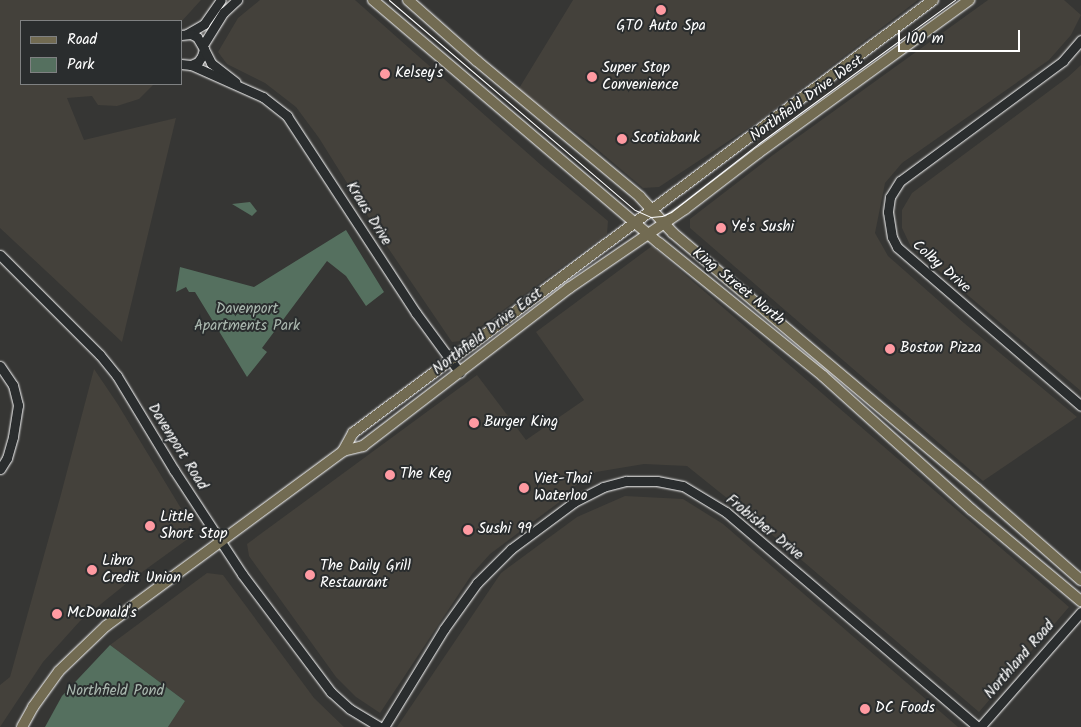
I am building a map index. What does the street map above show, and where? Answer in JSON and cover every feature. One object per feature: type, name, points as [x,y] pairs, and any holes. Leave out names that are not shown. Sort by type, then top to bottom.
[{"type":"main road","name":"King Street North","points":[[373,0],[822,376],[972,510],[1081,601]]},
{"type":"main road","name":"King Street North","points":[[408,0],[477,61],[640,197],[665,224],[1081,580]]},
{"type":"main road","name":"Northfield Drive West","points":[[635,221],[933,0]]},
{"type":"main road","name":"Northfield Drive West","points":[[649,233],[665,224],[758,153],[969,0]]},
{"type":"main road","name":"Northfield Drive East","points":[[343,451],[353,433],[635,221]]},
{"type":"main road","name":"Northfield Drive East","points":[[22,727],[33,707],[59,671],[78,650],[106,626],[343,451],[363,446],[569,288],[649,233]]},
{"type":"street","points":[[184,35],[204,24],[221,0]]},
{"type":"street","points":[[186,64],[201,59],[204,47],[224,12],[237,0]]},
{"type":"street","name":"Kraus Drive","points":[[184,35],[197,37],[211,63],[239,85],[263,97],[280,109],[296,127],[378,256],[460,373]]},
{"type":"street","name":"Colby Drive","points":[[1081,40],[1063,61],[900,181],[890,197],[888,212],[892,237],[898,247],[1081,406]]},
{"type":"street","name":"Kraus Drive","points":[[186,64],[226,82],[239,85]]},
{"type":"street","name":"Davenport Road","points":[[0,255],[100,355],[117,376],[242,574],[331,692],[350,709],[380,727]]},
{"type":"street","points":[[0,366],[13,385],[18,405],[13,437],[7,458],[0,469]]},
{"type":"street","name":"Frobisher Drive","points":[[384,727],[444,629],[483,576],[511,549],[574,502],[603,487],[626,481],[657,481],[683,486],[726,512],[979,727]]},
{"type":"street","name":"Northland Road","points":[[979,727],[1081,612]]},
{"type":"shaded area","points":[[0,0],[201,0],[182,21],[20,20],[20,85],[153,85],[139,99],[117,106],[98,105],[92,96],[67,98],[84,140],[176,118],[122,342],[0,228]]},
{"type":"shaded area","points":[[260,0],[355,0],[541,165],[608,221],[607,234],[461,341],[452,342],[382,239],[319,138],[296,107],[265,83],[227,64],[218,52],[238,18]]},
{"type":"shaded area","points":[[573,0],[918,0],[759,121],[659,187],[643,188],[585,139],[518,90]]},
{"type":"shaded area","points":[[988,0],[1064,0],[1081,15],[1071,35],[1049,60],[902,163],[885,183],[875,233],[888,256],[964,323],[1077,417],[983,481],[690,228],[690,219],[773,155]]},
{"type":"shaded area","points":[[1081,65],[1081,391],[911,247],[902,228],[902,210],[912,193],[1068,77]]},
{"type":"shaded area","points":[[652,246],[1069,607],[979,712],[763,527],[687,466],[644,464],[596,472],[569,490],[566,497],[490,554],[472,574],[380,713],[356,697],[336,677],[249,556],[247,544],[477,375],[526,440],[584,400],[536,332]]},
{"type":"shaded area","points":[[94,369],[117,403],[196,533],[127,583],[80,621],[43,662],[0,727],[0,685],[10,677]]},
{"type":"shaded area","points":[[625,496],[683,499],[723,524],[958,727],[397,727],[501,573],[577,517]]},
{"type":"shaded area","points":[[207,573],[223,575],[314,698],[344,727],[168,727],[185,701],[110,645]]},
{"type":"green space","points":[[250,202],[257,211],[252,216],[232,204]]},
{"type":"green space","name":"Davenport Apartments Park","points":[[346,230],[384,292],[366,306],[346,276],[327,261],[262,348],[267,352],[247,377],[195,292],[189,292],[186,287],[176,292],[180,267],[254,287]]},
{"type":"green space","name":"Northfield Pond","points":[[110,645],[185,701],[168,727],[45,727],[62,696]]},
{"type":"tram line","points":[[389,0],[635,210],[651,217],[662,216],[671,212],[758,144],[955,0]]},
{"type":"place","name":"GTO Auto Spa","points":[[661,10]]},
{"type":"place","name":"Kelsey's","points":[[385,74]]},
{"type":"place","name":"Super Stop Convenience","points":[[592,77]]},
{"type":"place","name":"Scotiabank","points":[[622,139]]},
{"type":"place","name":"Ye's Sushi","points":[[721,228]]},
{"type":"place","name":"Boston Pizza","points":[[890,349]]},
{"type":"place","name":"Burger King","points":[[474,423]]},
{"type":"place","name":"The Keg","points":[[390,475]]},
{"type":"place","name":"Viet-Thai Waterloo","points":[[524,488]]},
{"type":"place","name":"Little Short Stop","points":[[150,526]]},
{"type":"place","name":"Sushi 99","points":[[468,530]]},
{"type":"place","name":"Libro Credit Union","points":[[92,570]]},
{"type":"place","name":"The Daily Grill Restaurant","points":[[310,575]]},
{"type":"place","name":"McDonald's","points":[[57,614]]},
{"type":"place","name":"DC Foods","points":[[865,709]]}]
